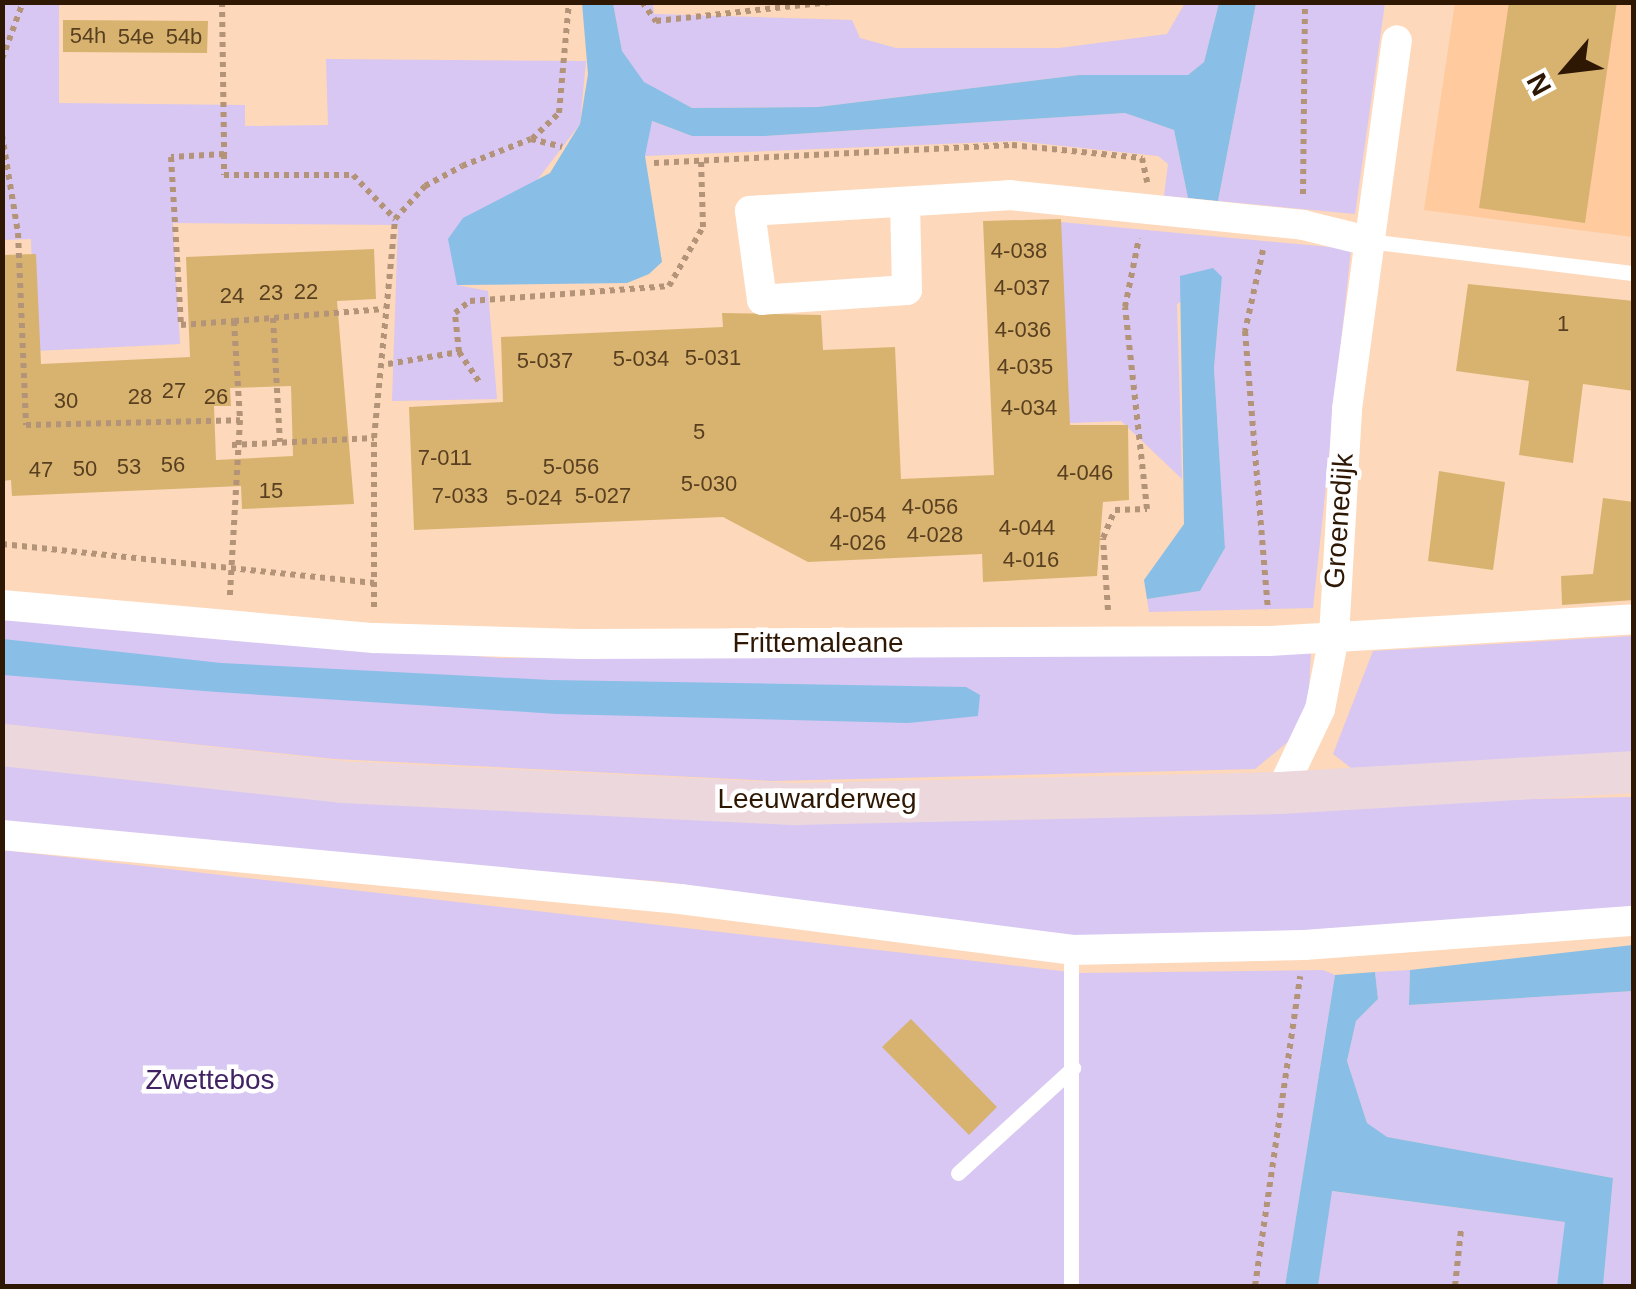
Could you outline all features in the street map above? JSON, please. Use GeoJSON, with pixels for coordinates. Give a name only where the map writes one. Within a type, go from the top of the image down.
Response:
{"type":"FeatureCollection","features":[{"type":"Feature","properties":{"kind":"main road","name":"Leeuwarderweg"},"geometry":{"type":"LineString","coordinates":[[2,745],[342,782],[796,804],[1280,793],[1634,772]]}},
{"type":"Feature","properties":{"kind":"street","name":"Groenedijk"},"geometry":{"type":"LineString","coordinates":[[1280,793],[1320,709],[1334,636],[1346,409],[1397,40]]}},
{"type":"Feature","properties":{"kind":"street"},"geometry":{"type":"LineString","coordinates":[[905,202],[907,290],[762,300],[750,212],[905,202],[1008,196],[1303,226],[1368,241]]}},
{"type":"Feature","properties":{"kind":"street","name":"Frittemaleane"},"geometry":{"type":"LineString","coordinates":[[2,605],[374,638],[1270,641],[1634,618]]}},
{"type":"Feature","properties":{"kind":"street"},"geometry":{"type":"LineString","coordinates":[[2,835],[680,899],[1071,950],[1304,945],[1634,921]]}},
{"type":"Feature","properties":{"kind":"lane"},"geometry":{"type":"LineString","coordinates":[[1368,241],[1634,272]]}},
{"type":"Feature","properties":{"kind":"lane"},"geometry":{"type":"LineString","coordinates":[[1071,950],[1071,1286]]}},
{"type":"Feature","properties":{"kind":"lane"},"geometry":{"type":"LineString","coordinates":[[958,1173],[1074,1068]]}},
{"type":"Feature","properties":{"kind":"path"},"geometry":{"type":"LineString","coordinates":[[2,58],[23,2]]}},
{"type":"Feature","properties":{"kind":"path"},"geometry":{"type":"LineString","coordinates":[[222,2],[224,175],[353,175],[396,219]]}},
{"type":"Feature","properties":{"kind":"path"},"geometry":{"type":"LineString","coordinates":[[374,638],[374,438],[388,364],[384,309],[396,219],[426,186],[531,140],[559,113],[569,2]]}},
{"type":"Feature","properties":{"kind":"path"},"geometry":{"type":"LineString","coordinates":[[642,2],[656,20],[831,2]]}},
{"type":"Feature","properties":{"kind":"path"},"geometry":{"type":"LineString","coordinates":[[1303,226],[1306,2]]}},
{"type":"Feature","properties":{"kind":"path"},"geometry":{"type":"LineString","coordinates":[[2,135],[18,233],[26,425],[240,420]]}},
{"type":"Feature","properties":{"kind":"path"},"geometry":{"type":"LineString","coordinates":[[531,140],[562,147]]}},
{"type":"Feature","properties":{"kind":"path"},"geometry":{"type":"LineString","coordinates":[[654,163],[1012,146],[1142,158],[1145,210],[1124,307],[1146,508],[1115,510],[1103,538],[1110,641]]}},
{"type":"Feature","properties":{"kind":"path"},"geometry":{"type":"LineString","coordinates":[[224,154],[171,157],[181,325],[384,309]]}},
{"type":"Feature","properties":{"kind":"path"},"geometry":{"type":"LineString","coordinates":[[479,382],[458,352],[455,313],[470,300],[669,286],[704,227],[701,160]]}},
{"type":"Feature","properties":{"kind":"path"},"geometry":{"type":"LineString","coordinates":[[1270,641],[1245,331],[1271,223]]}},
{"type":"Feature","properties":{"kind":"path"},"geometry":{"type":"LineString","coordinates":[[273,318],[280,442]]}},
{"type":"Feature","properties":{"kind":"path"},"geometry":{"type":"LineString","coordinates":[[228,627],[232,445],[240,420],[234,321]]}},
{"type":"Feature","properties":{"kind":"path"},"geometry":{"type":"LineString","coordinates":[[388,364],[458,352]]}},
{"type":"Feature","properties":{"kind":"path"},"geometry":{"type":"LineString","coordinates":[[232,445],[374,438]]}},
{"type":"Feature","properties":{"kind":"path"},"geometry":{"type":"LineString","coordinates":[[2,544],[374,583]]}},
{"type":"Feature","properties":{"kind":"path"},"geometry":{"type":"LineString","coordinates":[[1255,1286],[1304,945]]}},
{"type":"Feature","properties":{"kind":"path"},"geometry":{"type":"LineString","coordinates":[[1455,1286],[1461,1230]]}},
{"type":"Feature","properties":{"kind":"shaded area"},"geometry":{"type":"Polygon","coordinates":[[[1455,3],[1633,3],[1633,237],[1424,210],[1455,3]]]}},
{"type":"Feature","properties":{"kind":"green space"},"geometry":{"type":"Polygon","coordinates":[[[2,3],[59,3],[59,103],[245,105],[245,126],[328,125],[326,59],[586,61],[580,124],[457,285],[488,291],[497,399],[392,401],[398,225],[173,223],[180,344],[35,351],[31,239],[3,240],[2,3]]]}},
{"type":"Feature","properties":{"kind":"green space"},"geometry":{"type":"Polygon","coordinates":[[[613,3],[653,3],[654,14],[852,20],[860,38],[896,48],[1059,48],[1167,34],[1185,3],[1219,3],[1204,62],[1188,75],[1079,75],[818,107],[692,108],[644,83],[622,51],[613,3]]]}},
{"type":"Feature","properties":{"kind":"green space"},"geometry":{"type":"Polygon","coordinates":[[[1256,3],[1385,3],[1355,214],[1218,201],[1256,3]]]}},
{"type":"Feature","properties":{"kind":"green space"},"geometry":{"type":"Polygon","coordinates":[[[1125,113],[1174,130],[1188,198],[1164,196],[1168,164],[1158,156],[1016,141],[645,156],[651,121],[692,136],[765,136],[1125,113]]]}},
{"type":"Feature","properties":{"kind":"green space"},"geometry":{"type":"Polygon","coordinates":[[[1039,220],[1351,249],[1313,608],[1149,612],[1147,599],[1200,591],[1225,548],[1214,368],[1222,277],[1177,304],[1182,479],[1121,421],[1047,424],[1039,220]]]}},
{"type":"Feature","properties":{"kind":"green space"},"geometry":{"type":"Polygon","coordinates":[[[3,619],[500,658],[1311,652],[1308,706],[1289,741],[1255,769],[773,781],[335,759],[3,724],[3,619]]]}},
{"type":"Feature","properties":{"kind":"green space"},"geometry":{"type":"Polygon","coordinates":[[[1633,636],[1633,753],[1351,768],[1333,754],[1373,651],[1633,636]]]}},
{"type":"Feature","properties":{"kind":"green space"},"geometry":{"type":"Polygon","coordinates":[[[3,766],[1443,801],[1633,797],[1634,906],[1489,924],[1080,938],[657,881],[327,861],[3,827],[3,766]]]}},
{"type":"Feature","properties":{"kind":"green space","name":"Zwettebos"},"geometry":{"type":"Polygon","coordinates":[[[3,850],[1079,973],[1323,970],[1335,975],[1285,1286],[3,1286],[3,850]]]}},
{"type":"Feature","properties":{"kind":"green space"},"geometry":{"type":"Polygon","coordinates":[[[1410,970],[1409,1005],[1633,991],[1633,1286],[1603,1286],[1613,1178],[1386,1137],[1367,1123],[1347,1061],[1356,1021],[1378,999],[1375,972],[1410,970]]]}},
{"type":"Feature","properties":{"kind":"green space"},"geometry":{"type":"Polygon","coordinates":[[[1331,1191],[1566,1222],[1557,1286],[1318,1286],[1331,1191]]]}},
{"type":"Feature","properties":{"kind":"water"},"geometry":{"type":"Polygon","coordinates":[[[582,3],[613,3],[622,51],[644,82],[692,108],[818,107],[1079,75],[1188,75],[1204,62],[1219,3],[1256,3],[1218,201],[1188,198],[1174,130],[1125,113],[765,136],[692,136],[652,121],[645,156],[662,262],[649,274],[627,283],[457,285],[448,239],[463,218],[550,173],[580,124],[588,74],[582,3]]]}},
{"type":"Feature","properties":{"kind":"water"},"geometry":{"type":"Polygon","coordinates":[[[1213,268],[1222,277],[1214,368],[1225,548],[1200,591],[1147,599],[1144,580],[1184,524],[1180,276],[1213,268]]]}},
{"type":"Feature","properties":{"kind":"water"},"geometry":{"type":"Polygon","coordinates":[[[3,639],[221,663],[550,680],[966,687],[980,695],[978,716],[908,723],[557,714],[3,675],[3,639]]]}},
{"type":"Feature","properties":{"kind":"water"},"geometry":{"type":"Polygon","coordinates":[[[1633,945],[1633,991],[1409,1005],[1410,970],[1633,945]]]}},
{"type":"Feature","properties":{"kind":"water"},"geometry":{"type":"Polygon","coordinates":[[[1375,972],[1378,999],[1356,1021],[1347,1061],[1367,1123],[1387,1137],[1613,1178],[1603,1286],[1557,1286],[1565,1222],[1332,1191],[1318,1286],[1285,1286],[1335,975],[1375,972]]]}},
{"type":"Feature","properties":{"kind":"building"},"geometry":{"type":"Polygon","coordinates":[[[1509,2],[1617,2],[1585,223],[1479,208],[1509,2]]]}},
{"type":"Feature","properties":{"kind":"building"},"geometry":{"type":"Polygon","coordinates":[[[63,20],[208,21],[207,53],[63,52],[63,20]]]}},
{"type":"Feature","properties":{"kind":"building"},"geometry":{"type":"Polygon","coordinates":[[[1061,219],[1070,425],[1128,425],[1129,500],[1103,502],[1097,576],[983,582],[982,554],[808,562],[723,517],[414,530],[409,407],[503,402],[501,337],[723,327],[722,313],[821,315],[823,350],[895,347],[901,479],[994,475],[983,221],[1061,219]]]}},
{"type":"Feature","properties":{"kind":"building"},"geometry":{"type":"Polygon","coordinates":[[[374,249],[376,299],[337,301],[354,504],[242,509],[241,486],[12,496],[11,480],[2,481],[2,255],[36,254],[41,364],[190,357],[186,257],[374,249]],[[291,386],[230,388],[231,406],[214,406],[216,460],[293,456],[291,386]]]}},
{"type":"Feature","properties":{"kind":"building"},"geometry":{"type":"Polygon","coordinates":[[[1468,284],[1634,301],[1634,391],[1583,384],[1573,463],[1519,455],[1529,381],[1456,371],[1468,284]]]}},
{"type":"Feature","properties":{"kind":"building"},"geometry":{"type":"Polygon","coordinates":[[[1439,471],[1505,482],[1493,570],[1428,561],[1439,471]]]}},
{"type":"Feature","properties":{"kind":"building"},"geometry":{"type":"Polygon","coordinates":[[[1603,498],[1634,502],[1634,600],[1562,605],[1561,576],[1593,574],[1603,498]]]}},
{"type":"Feature","properties":{"kind":"building"},"geometry":{"type":"Polygon","coordinates":[[[911,1019],[997,1107],[969,1135],[882,1047],[911,1019]]]}}]}
